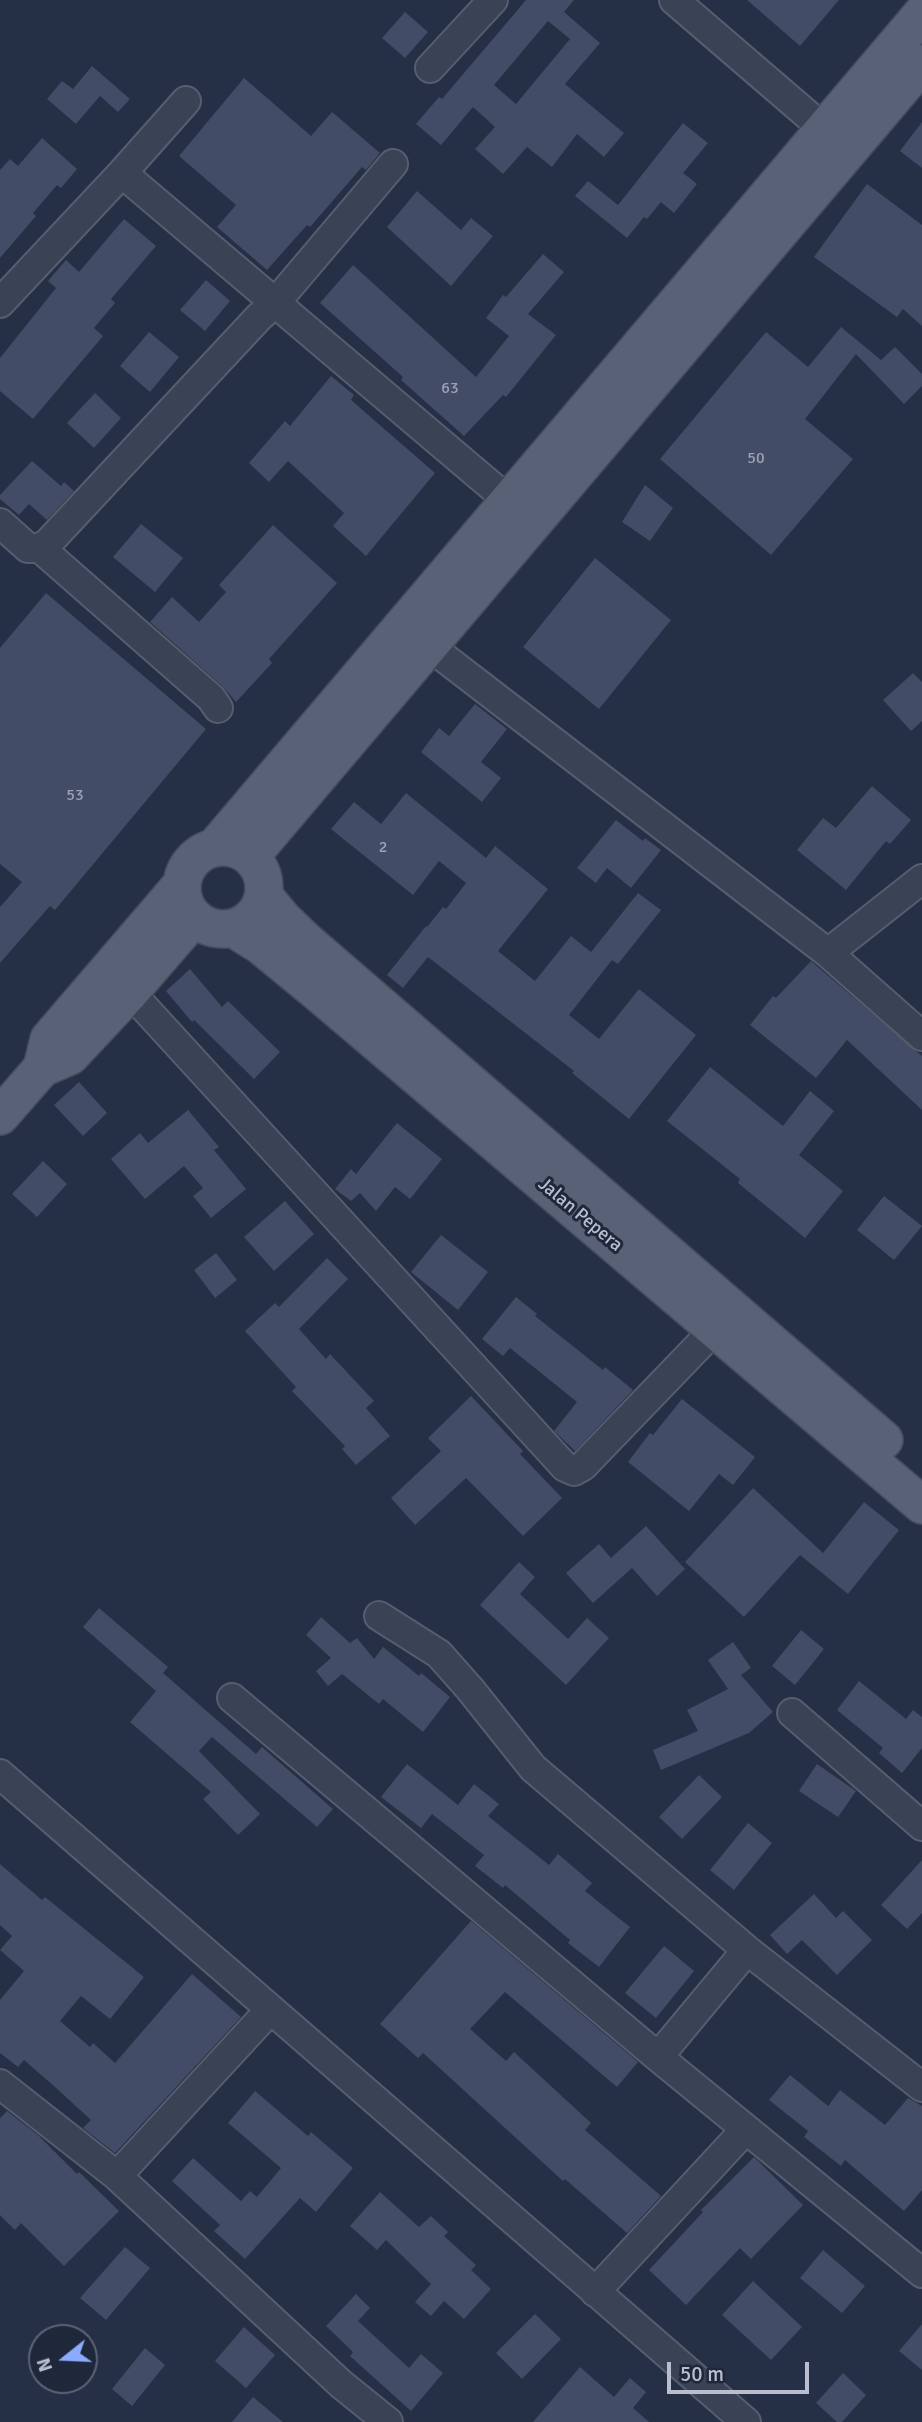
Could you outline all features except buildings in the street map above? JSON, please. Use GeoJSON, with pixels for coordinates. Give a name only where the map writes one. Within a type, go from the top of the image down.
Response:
{"type":"FeatureCollection","features":[{"type":"Feature","properties":{"kind":"main road"},"geometry":{"type":"LineString","coordinates":[[250,857],[429,646],[824,129],[922,14]]}},
{"type":"Feature","properties":{"kind":"main road"},"geometry":{"type":"LineString","coordinates":[[215,847],[508,500],[631,381],[921,67]]}},
{"type":"Feature","properties":{"kind":"main road"},"geometry":{"type":"LineString","coordinates":[[215,847],[243,851],[260,868],[264,882],[264,896],[258,910],[249,921],[234,929],[219,930],[205,926],[188,901],[185,870],[201,852],[215,847]]}},
{"type":"Feature","properties":{"kind":"main road","name":"Jalan Pepera"},"geometry":{"type":"LineString","coordinates":[[264,896],[306,941],[586,1201],[921,1494]]}},
{"type":"Feature","properties":{"kind":"main road"},"geometry":{"type":"LineString","coordinates":[[0,1116],[43,1068],[70,1056],[130,992],[188,901]]}},
{"type":"Feature","properties":{"kind":"main road"},"geometry":{"type":"LineString","coordinates":[[43,1068],[49,1039],[188,901]]}},
{"type":"Feature","properties":{"kind":"main road","name":"Jalan Pepera"},"geometry":{"type":"LineString","coordinates":[[234,929],[260,945],[586,1201],[714,1330],[921,1494]]}},
{"type":"Feature","properties":{"kind":"street"},"geometry":{"type":"LineString","coordinates":[[430,68],[493,0]]}},
{"type":"Feature","properties":{"kind":"street"},"geometry":{"type":"LineString","coordinates":[[674,0],[824,129]]}},
{"type":"Feature","properties":{"kind":"street"},"geometry":{"type":"LineString","coordinates":[[0,303],[186,101]]}},
{"type":"Feature","properties":{"kind":"street"},"geometry":{"type":"LineString","coordinates":[[40,548],[276,302],[393,164]]}},
{"type":"Feature","properties":{"kind":"street"},"geometry":{"type":"LineString","coordinates":[[122,173],[508,500]]}},
{"type":"Feature","properties":{"kind":"street"},"geometry":{"type":"LineString","coordinates":[[0,523],[29,548],[40,548],[211,698],[218,708]]}},
{"type":"Feature","properties":{"kind":"street"},"geometry":{"type":"LineString","coordinates":[[429,646],[828,953],[922,1036]]}},
{"type":"Feature","properties":{"kind":"street"},"geometry":{"type":"LineString","coordinates":[[828,953],[922,879]]}},
{"type":"Feature","properties":{"kind":"street"},"geometry":{"type":"LineString","coordinates":[[130,992],[565,1467],[574,1471],[583,1466],[714,1330]]}},
{"type":"Feature","properties":{"kind":"street"},"geometry":{"type":"LineString","coordinates":[[379,1616],[439,1654],[533,1768],[747,1950],[922,2087]]}},
{"type":"Feature","properties":{"kind":"street"},"geometry":{"type":"LineString","coordinates":[[232,1698],[658,2057],[922,2273]]}},
{"type":"Feature","properties":{"kind":"street"},"geometry":{"type":"LineString","coordinates":[[792,1713],[922,1826]]}},
{"type":"Feature","properties":{"kind":"street"},"geometry":{"type":"LineString","coordinates":[[0,1774],[746,2422]]}},
{"type":"Feature","properties":{"kind":"street"},"geometry":{"type":"LineString","coordinates":[[658,2057],[747,1950]]}},
{"type":"Feature","properties":{"kind":"street"},"geometry":{"type":"LineString","coordinates":[[117,2176],[270,2010]]}},
{"type":"Feature","properties":{"kind":"street"},"geometry":{"type":"LineString","coordinates":[[0,2084],[117,2176],[341,2384],[388,2422]]}},
{"type":"Feature","properties":{"kind":"street"},"geometry":{"type":"LineString","coordinates":[[594,2292],[746,2129]]}}]}
